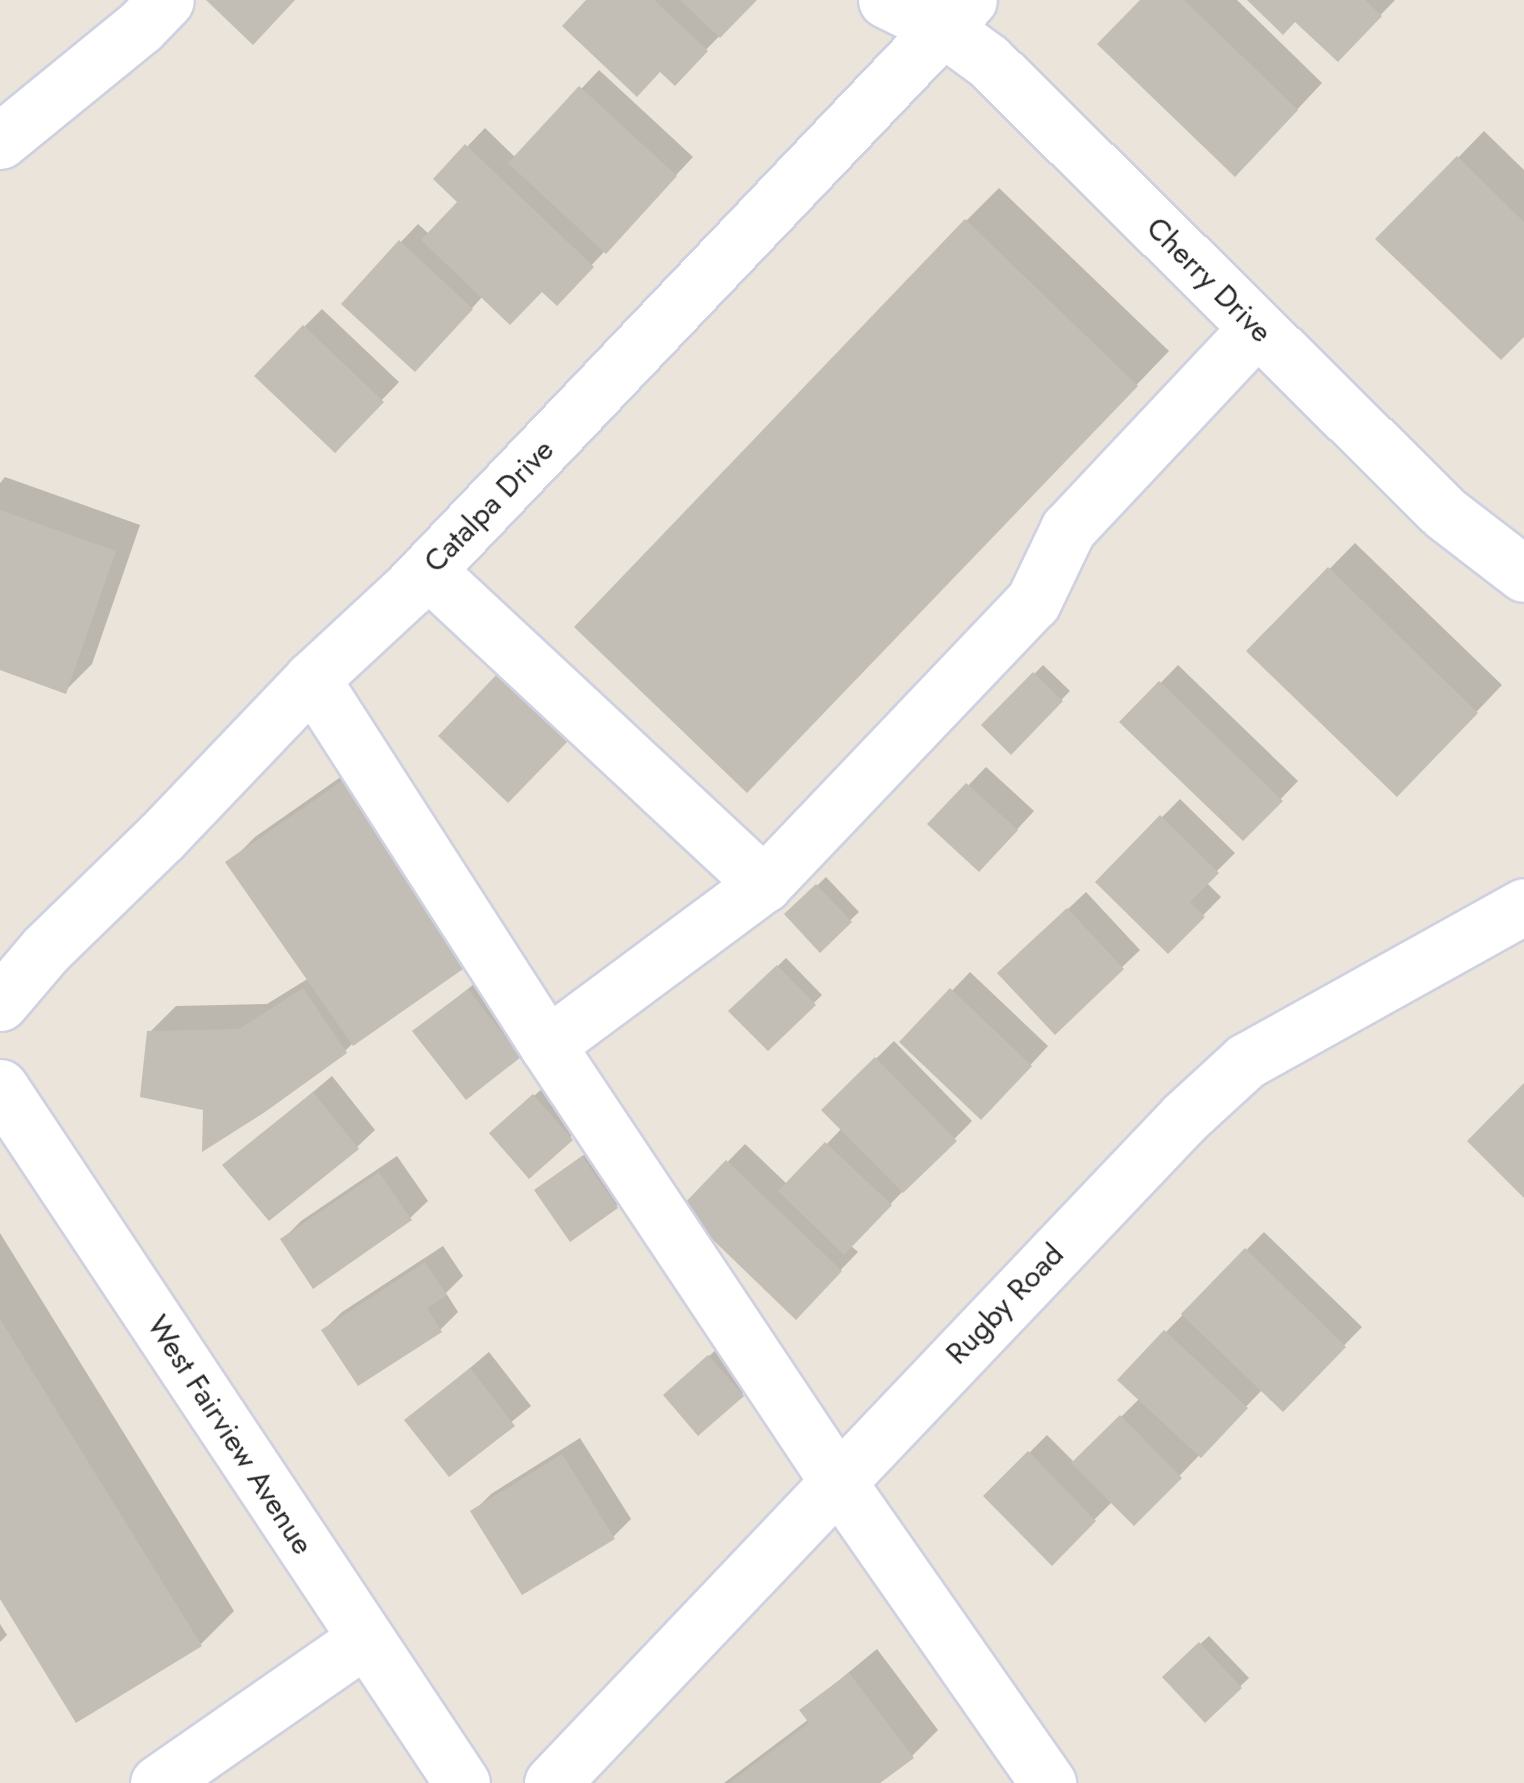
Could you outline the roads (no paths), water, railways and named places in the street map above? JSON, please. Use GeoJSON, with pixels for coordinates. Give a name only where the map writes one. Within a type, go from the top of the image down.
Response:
{"type":"FeatureCollection","features":[{"type":"Feature","properties":{"kind":"street","name":"Cherry Drive"},"geometry":{"type":"LineString","coordinates":[[886,0],[956,14],[988,61],[1257,328],[1446,514],[1524,574]]}},
{"type":"Feature","properties":{"kind":"street"},"geometry":{"type":"LineString","coordinates":[[0,141],[145,7]]}},
{"type":"Feature","properties":{"kind":"street","name":"Catalpa Drive"},"geometry":{"type":"LineString","coordinates":[[0,1004],[46,949],[162,836],[312,678],[428,570],[956,14]]}},
{"type":"Feature","properties":{"kind":"street"},"geometry":{"type":"LineString","coordinates":[[547,1045],[764,884],[1033,602],[1068,530],[1257,328]]}},
{"type":"Feature","properties":{"kind":"street"},"geometry":{"type":"LineString","coordinates":[[428,570],[764,884]]}},
{"type":"Feature","properties":{"kind":"street"},"geometry":{"type":"LineString","coordinates":[[312,678],[547,1045],[836,1479],[1048,1783]]}},
{"type":"Feature","properties":{"kind":"street","name":"Rugby Road"},"geometry":{"type":"LineString","coordinates":[[552,1783],[836,1479],[1184,1117],[1246,1061],[1524,906]]}},
{"type":"Feature","properties":{"kind":"street","name":"West Fairview Avenue"},"geometry":{"type":"LineString","coordinates":[[0,1087],[462,1783]]}},
{"type":"Feature","properties":{"kind":"street"},"geometry":{"type":"LineString","coordinates":[[158,1783],[365,1639]]}}]}
